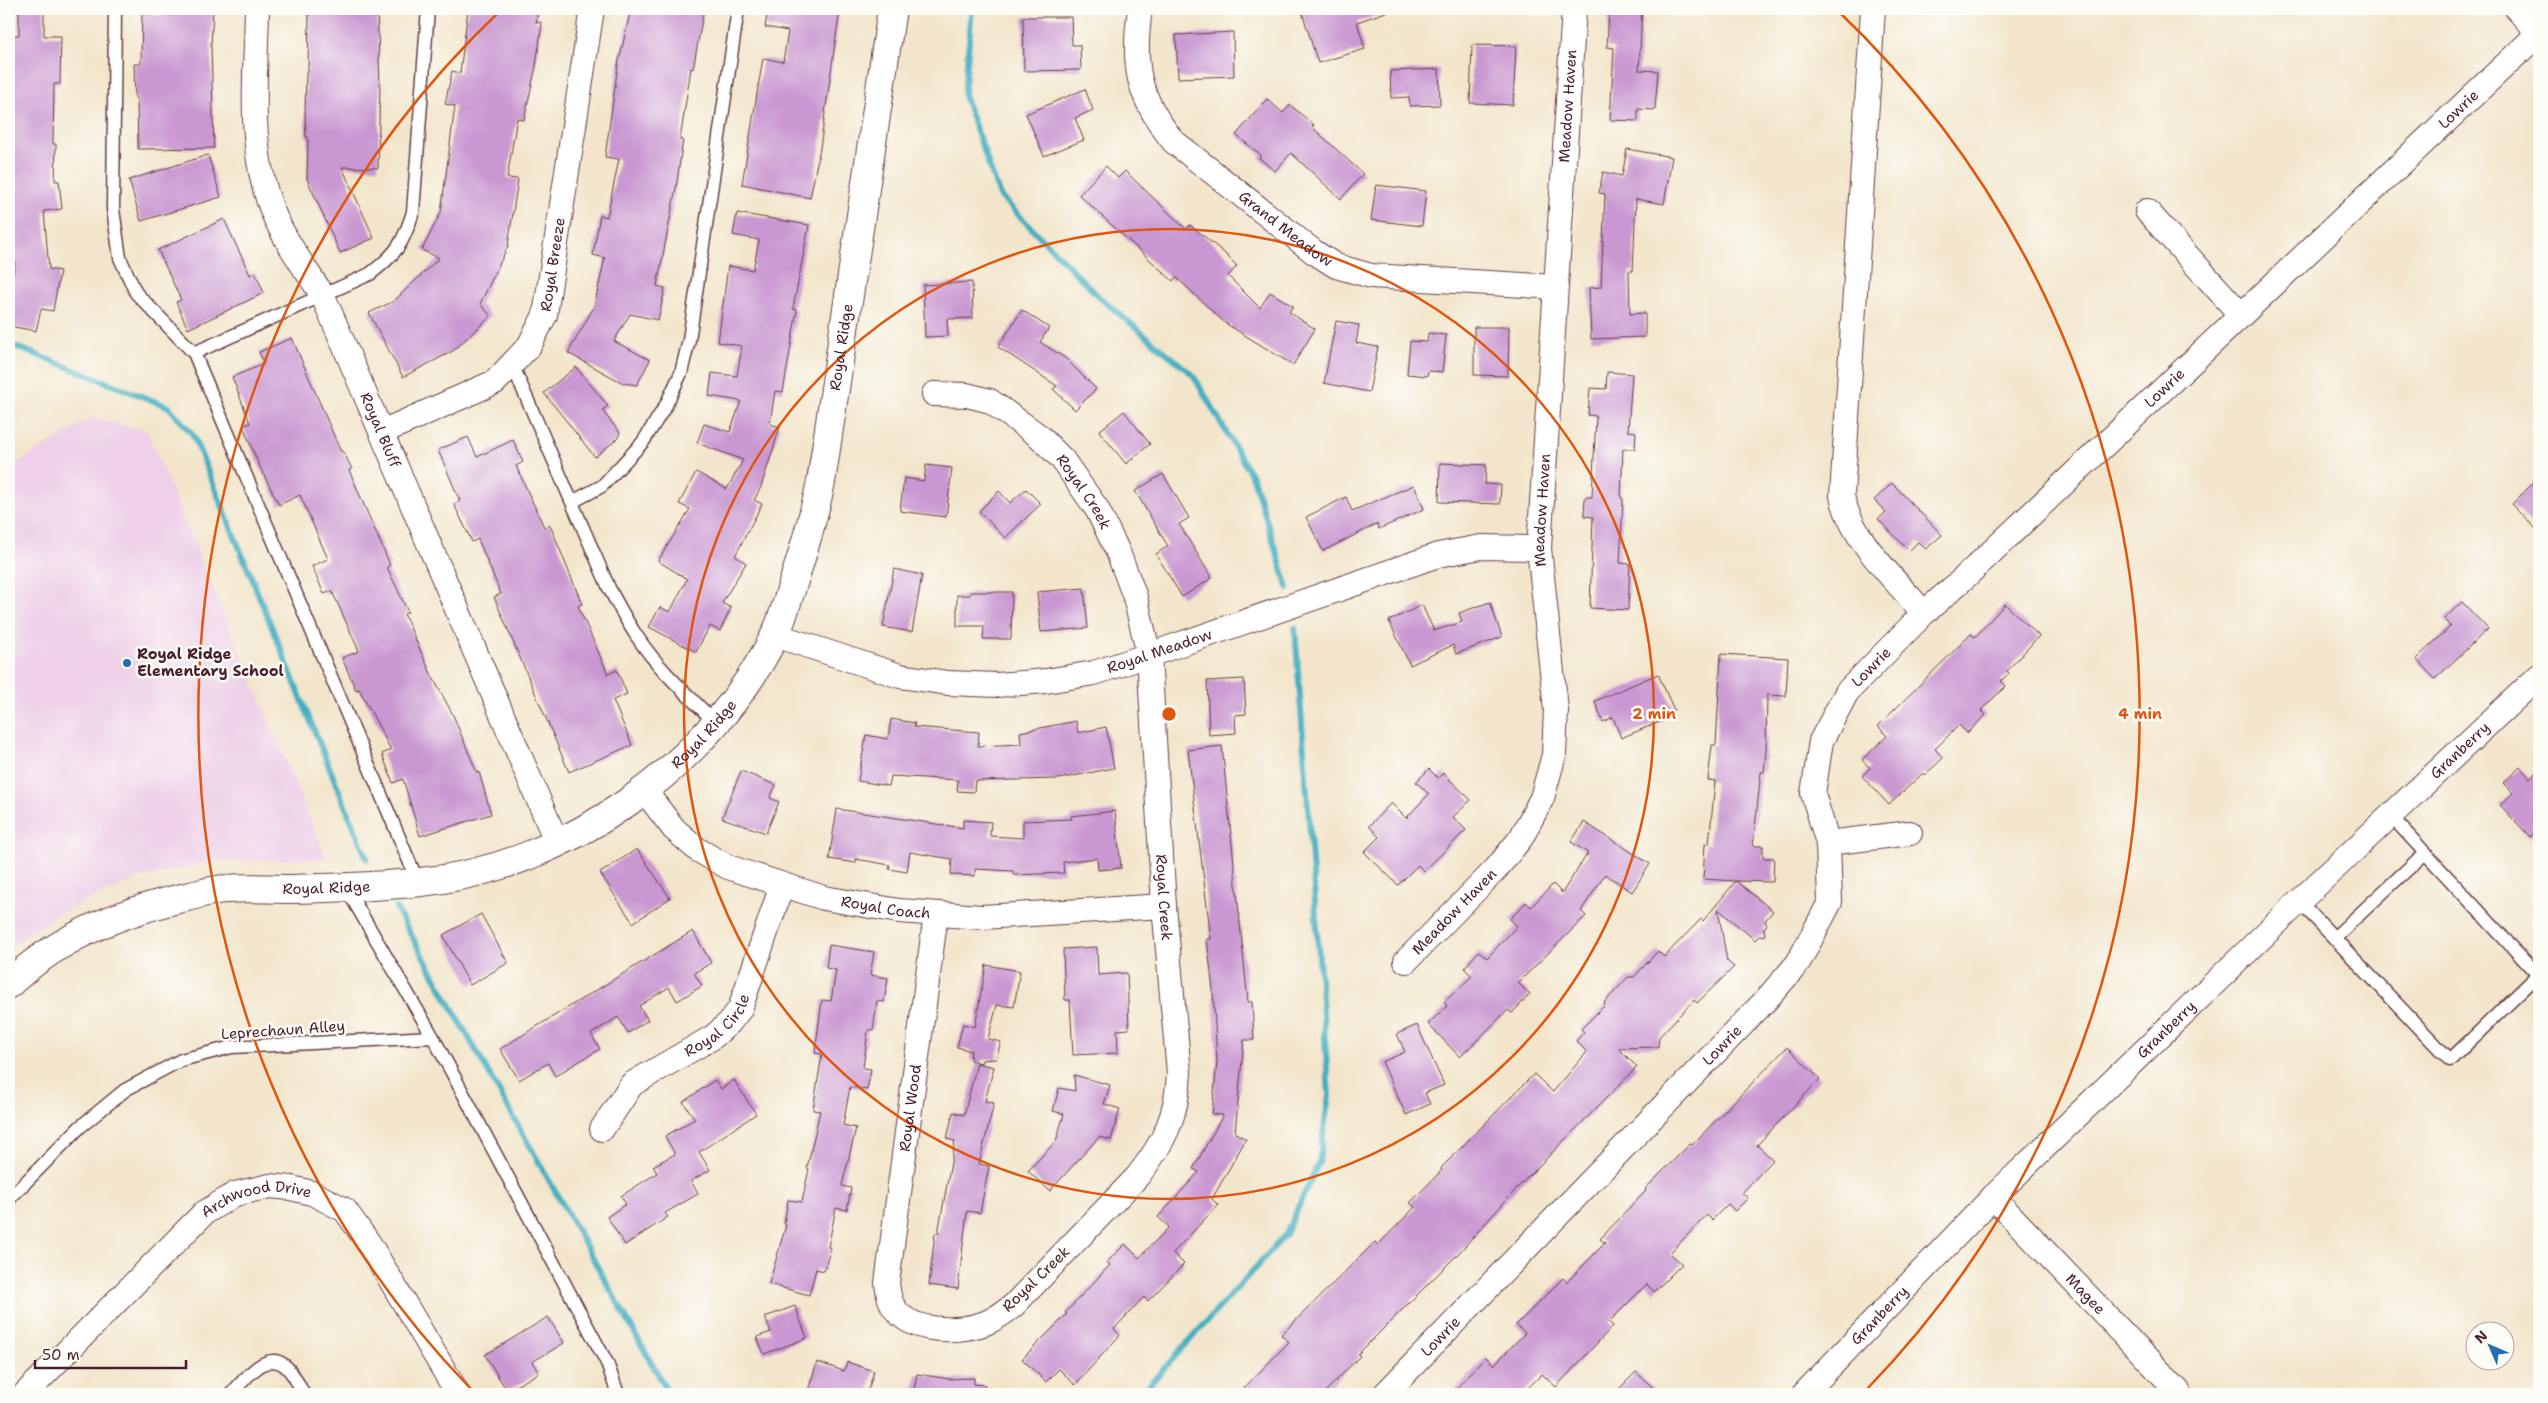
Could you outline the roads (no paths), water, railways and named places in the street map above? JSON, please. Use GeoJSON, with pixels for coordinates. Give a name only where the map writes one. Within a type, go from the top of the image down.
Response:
{"type":"FeatureCollection","features":[{"type":"Feature","properties":{"kind":"street","name":"Royal Bluff"},"geometry":{"type":"LineString","coordinates":[[257,9],[255,133],[259,166],[270,204],[283,232],[323,296],[557,843]]}},
{"type":"Feature","properties":{"kind":"street","name":"Royal Breeze"},"geometry":{"type":"LineString","coordinates":[[382,432],[496,382],[529,346],[545,315],[592,9]]}},
{"type":"Feature","properties":{"kind":"street","name":"Royal Ridge"},"geometry":{"type":"LineString","coordinates":[[9,984],[58,948],[107,921],[169,901],[225,889],[345,886],[439,880],[497,865],[557,843],[606,816],[644,790],[717,724],[746,687],[775,635],[811,530],[821,482],[892,9]]}},
{"type":"Feature","properties":{"kind":"street","name":"Grand Meadow"},"geometry":{"type":"LineString","coordinates":[[1140,9],[1135,56],[1144,95],[1156,120],[1173,141],[1314,252],[1336,266],[1372,276],[1556,287]]}},
{"type":"Feature","properties":{"kind":"street","name":"Meadow Haven"},"geometry":{"type":"LineString","coordinates":[[1406,961],[1508,856],[1533,818],[1547,784],[1554,755],[1556,710],[1539,548],[1574,9]]}},
{"type":"Feature","properties":{"kind":"street"},"geometry":{"type":"LineString","coordinates":[[1873,9],[1842,496],[1845,510],[1854,527],[1894,579],[1924,613]]}},
{"type":"Feature","properties":{"kind":"street"},"geometry":{"type":"LineString","coordinates":[[2516,9],[2539,33]]}},
{"type":"Feature","properties":{"kind":"street","name":"Lowrie"},"geometry":{"type":"LineString","coordinates":[[1385,1394],[1765,1001],[1798,964],[1830,902],[1828,844],[1812,794],[1821,741],[1847,692],[1924,613],[1963,579],[2539,33]]}},
{"type":"Feature","properties":{"kind":"street"},"geometry":{"type":"LineString","coordinates":[[2147,211],[2241,316]]}},
{"type":"Feature","properties":{"kind":"street","name":"Royal Creek"},"geometry":{"type":"LineString","coordinates":[[890,1300],[903,1317],[919,1326],[949,1330],[972,1328],[990,1321],[1013,1306],[1152,1158],[1173,1119],[1179,1088],[1164,906],[1150,655],[1135,597],[1118,552],[1097,509],[1062,459],[1040,436],[990,401],[967,395],[934,394]]}},
{"type":"Feature","properties":{"kind":"street","name":"Royal Meadow"},"geometry":{"type":"LineString","coordinates":[[775,635],[900,676],[948,683],[997,685],[1046,681],[1094,673],[1150,655],[1438,554],[1481,547],[1539,548]]}},
{"type":"Feature","properties":{"kind":"street","name":"Granberry"},"geometry":{"type":"LineString","coordinates":[[1804,1394],[1993,1197],[2299,901],[2539,676]]}},
{"type":"Feature","properties":{"kind":"street","name":"Royal Coach"},"geometry":{"type":"LineString","coordinates":[[644,790],[674,830],[698,850],[728,867],[824,898],[899,911],[981,917],[1164,906]]}},
{"type":"Feature","properties":{"kind":"street"},"geometry":{"type":"LineString","coordinates":[[1828,844],[1910,833]]}},
{"type":"Feature","properties":{"kind":"street","name":"Royal Circle"},"geometry":{"type":"LineString","coordinates":[[602,1128],[632,1084],[712,1036],[729,1023],[740,1009],[782,885]]}},
{"type":"Feature","properties":{"kind":"street","name":"Royal Wood"},"geometry":{"type":"LineString","coordinates":[[890,1300],[887,1283],[936,914]]}},
{"type":"Feature","properties":{"kind":"street","name":"Archwood Drive"},"geometry":{"type":"LineString","coordinates":[[25,1394],[204,1213],[235,1194],[270,1186],[312,1193],[345,1210],[370,1245],[458,1394]]}},
{"type":"Feature","properties":{"kind":"street","name":"Magee"},"geometry":{"type":"LineString","coordinates":[[1993,1197],[2178,1392]]}},
{"type":"Feature","properties":{"kind":"lane"},"geometry":{"type":"LineString","coordinates":[[115,9],[114,209],[120,258],[136,293],[194,353],[418,882]]}},
{"type":"Feature","properties":{"kind":"lane"},"geometry":{"type":"LineString","coordinates":[[194,353],[370,274],[390,258],[404,239],[413,212],[428,9]]}},
{"type":"Feature","properties":{"kind":"lane"},"geometry":{"type":"LineString","coordinates":[[574,501],[602,486],[643,442],[666,405],[680,373],[689,340],[738,9]]}},
{"type":"Feature","properties":{"kind":"lane"},"geometry":{"type":"LineString","coordinates":[[512,364],[574,501],[609,588],[638,639],[660,666],[717,724]]}},
{"type":"Feature","properties":{"kind":"lane"},"geometry":{"type":"LineString","coordinates":[[2299,901],[2450,1060],[2538,976],[2390,816]]}},
{"type":"Feature","properties":{"kind":"lane"},"geometry":{"type":"LineString","coordinates":[[2334,938],[2425,853]]}},
{"type":"Feature","properties":{"kind":"lane"},"geometry":{"type":"LineString","coordinates":[[345,886],[433,1037],[607,1363],[618,1394]]}},
{"type":"Feature","properties":{"kind":"lane","name":"Leprechaun Alley"},"geometry":{"type":"LineString","coordinates":[[9,1200],[80,1127],[125,1090],[181,1060],[232,1047],[433,1037]]}},
{"type":"Feature","properties":{"kind":"lane"},"geometry":{"type":"LineString","coordinates":[[231,1394],[257,1368],[266,1362],[283,1363],[289,1369],[304,1394]]}},
{"type":"Feature","properties":{"kind":"waterway"},"geometry":{"type":"LineString","coordinates":[[972,9],[964,95],[1000,196],[1100,298],[1193,375],[1253,478],[1288,588]]}},
{"type":"Feature","properties":{"kind":"waterway"},"geometry":{"type":"LineString","coordinates":[[9,344],[169,407],[193,435],[367,859]]}},
{"type":"Feature","properties":{"kind":"waterway"},"geometry":{"type":"LineString","coordinates":[[1141,1394],[1286,1234],[1319,1162],[1329,1095],[1295,628]]}},
{"type":"Feature","properties":{"kind":"waterway"},"geometry":{"type":"LineString","coordinates":[[396,908],[669,1394]]}},
{"type":"Feature","properties":{"kind":"place","name":"Royal Ridge Elementary School"},"geometry":{"type":"Point","coordinates":[127,663]}}]}
